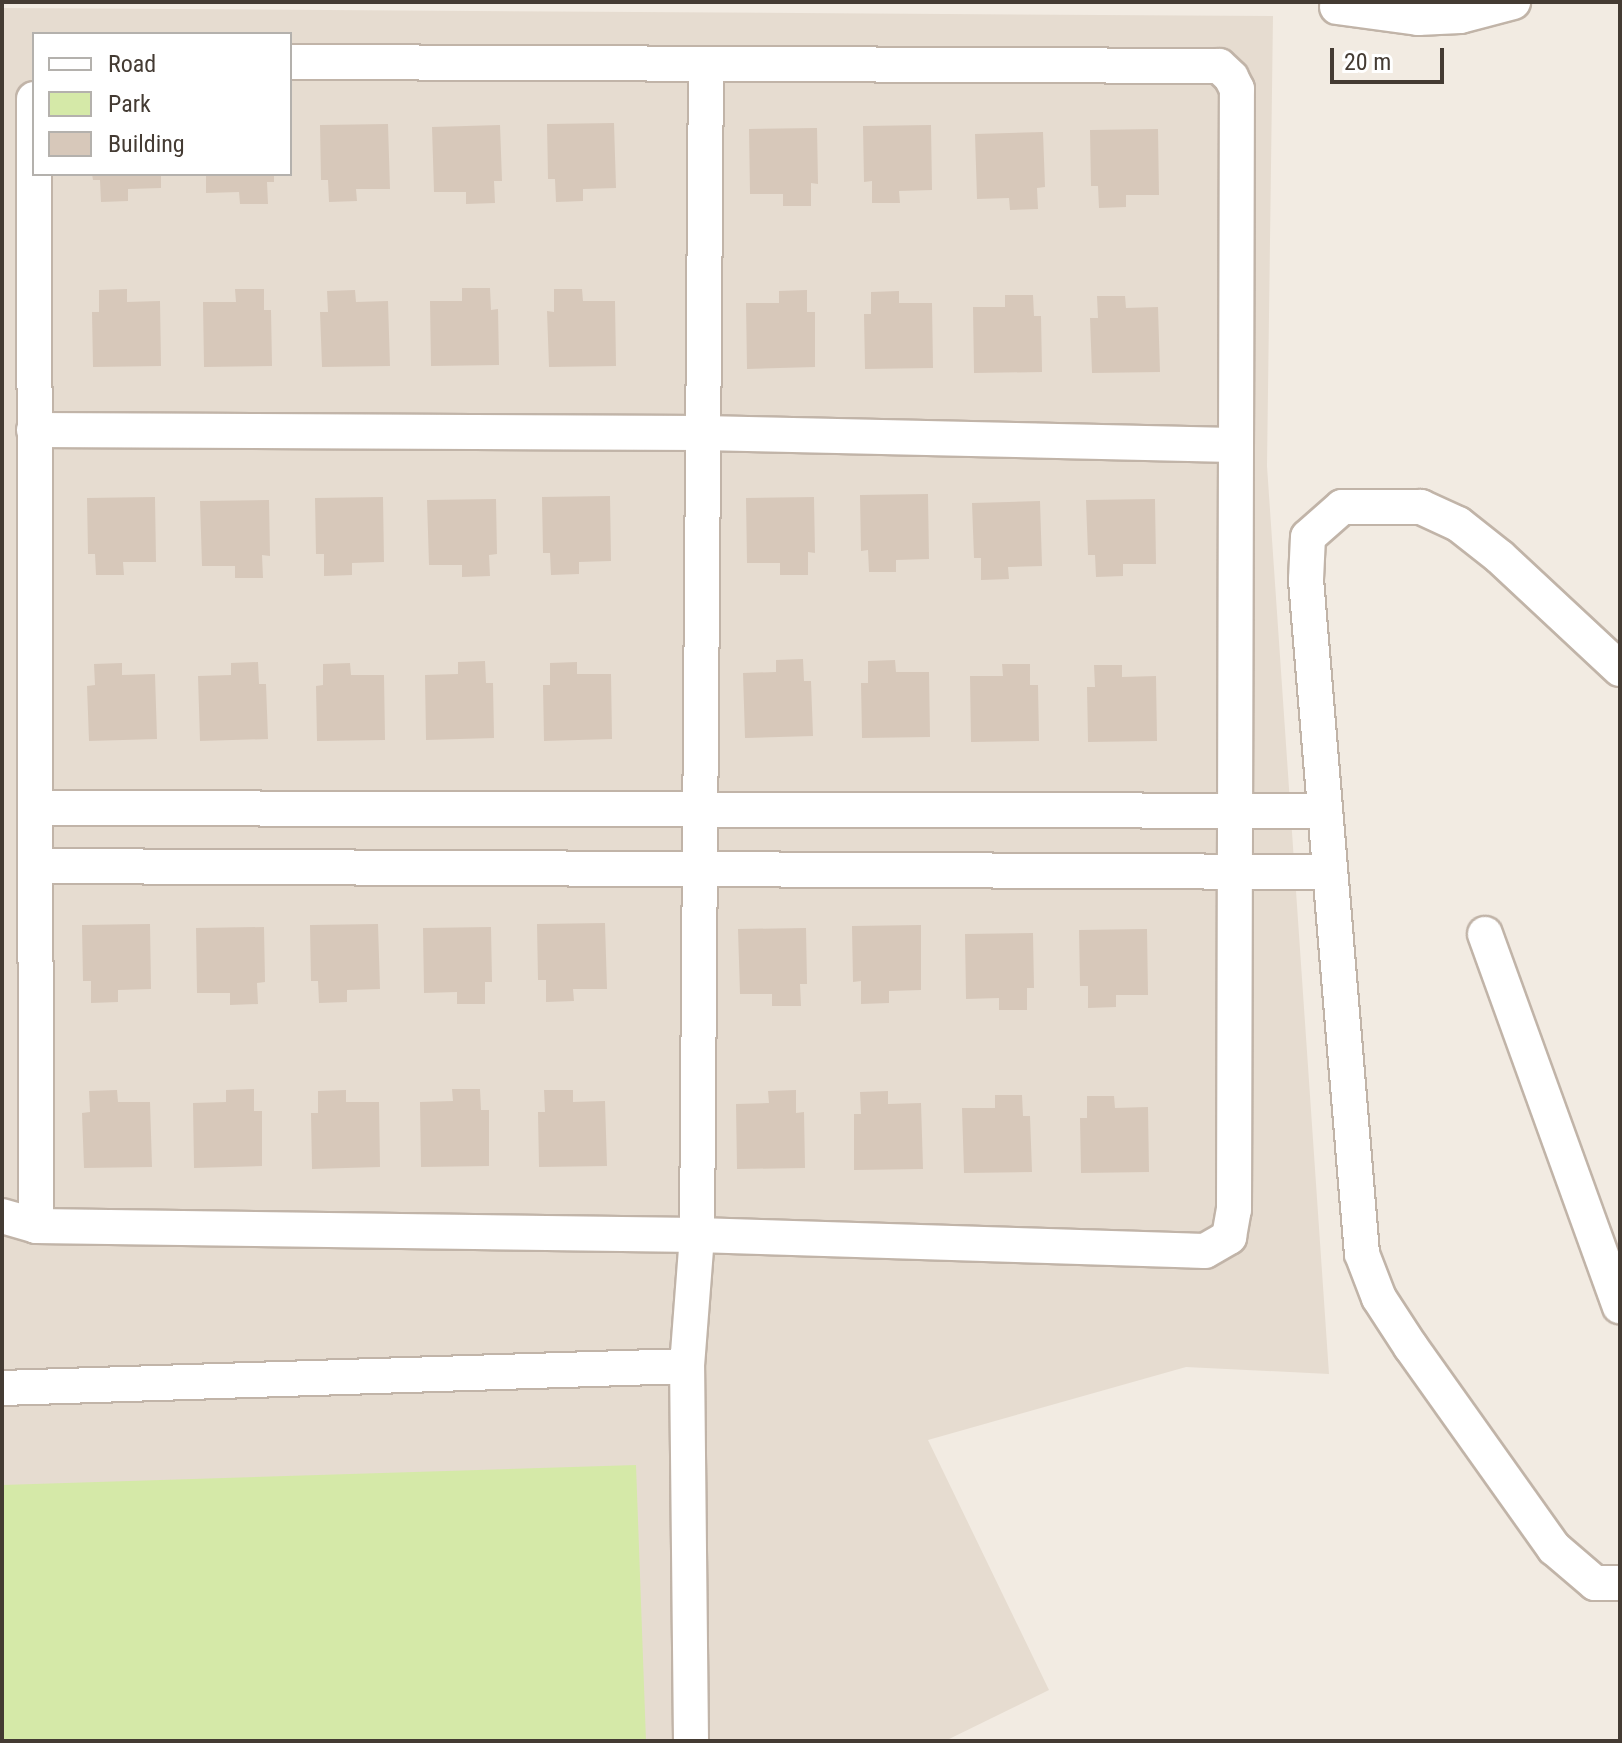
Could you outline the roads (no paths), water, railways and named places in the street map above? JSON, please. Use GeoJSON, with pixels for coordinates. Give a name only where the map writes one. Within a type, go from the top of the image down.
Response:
{"type":"FeatureCollection","features":[{"type":"Feature","properties":{"kind":"street"},"geometry":{"type":"LineString","coordinates":[[1337,7],[1418,18],[1460,16],[1513,2]]}},
{"type":"Feature","properties":{"kind":"street"},"geometry":{"type":"LineString","coordinates":[[2,1216],[36,1226],[697,1235],[1205,1251],[1229,1237],[1234,1210],[1233,445],[1237,89],[1219,66],[292,62]]}},
{"type":"Feature","properties":{"kind":"street"},"geometry":{"type":"LineString","coordinates":[[691,1741],[687,1366],[697,1235],[706,64]]}},
{"type":"Feature","properties":{"kind":"street"},"geometry":{"type":"LineString","coordinates":[[34,176],[36,1226]]}},
{"type":"Feature","properties":{"kind":"street"},"geometry":{"type":"LineString","coordinates":[[34,430],[703,433],[1233,445]]}},
{"type":"Feature","properties":{"kind":"street"},"geometry":{"type":"LineString","coordinates":[[1620,669],[1458,524],[1421,507],[1342,507],[1308,537],[1306,580],[1362,1254],[1379,1298],[1554,1548],[1595,1583],[1620,1583]]}},
{"type":"Feature","properties":{"kind":"street"},"geometry":{"type":"LineString","coordinates":[[35,808],[1325,811]]}},
{"type":"Feature","properties":{"kind":"street"},"geometry":{"type":"LineString","coordinates":[[35,866],[1329,872]]}},
{"type":"Feature","properties":{"kind":"street"},"geometry":{"type":"LineString","coordinates":[[1485,934],[1620,1306]]}},
{"type":"Feature","properties":{"kind":"street"},"geometry":{"type":"LineString","coordinates":[[2,1388],[687,1366]]}}]}
